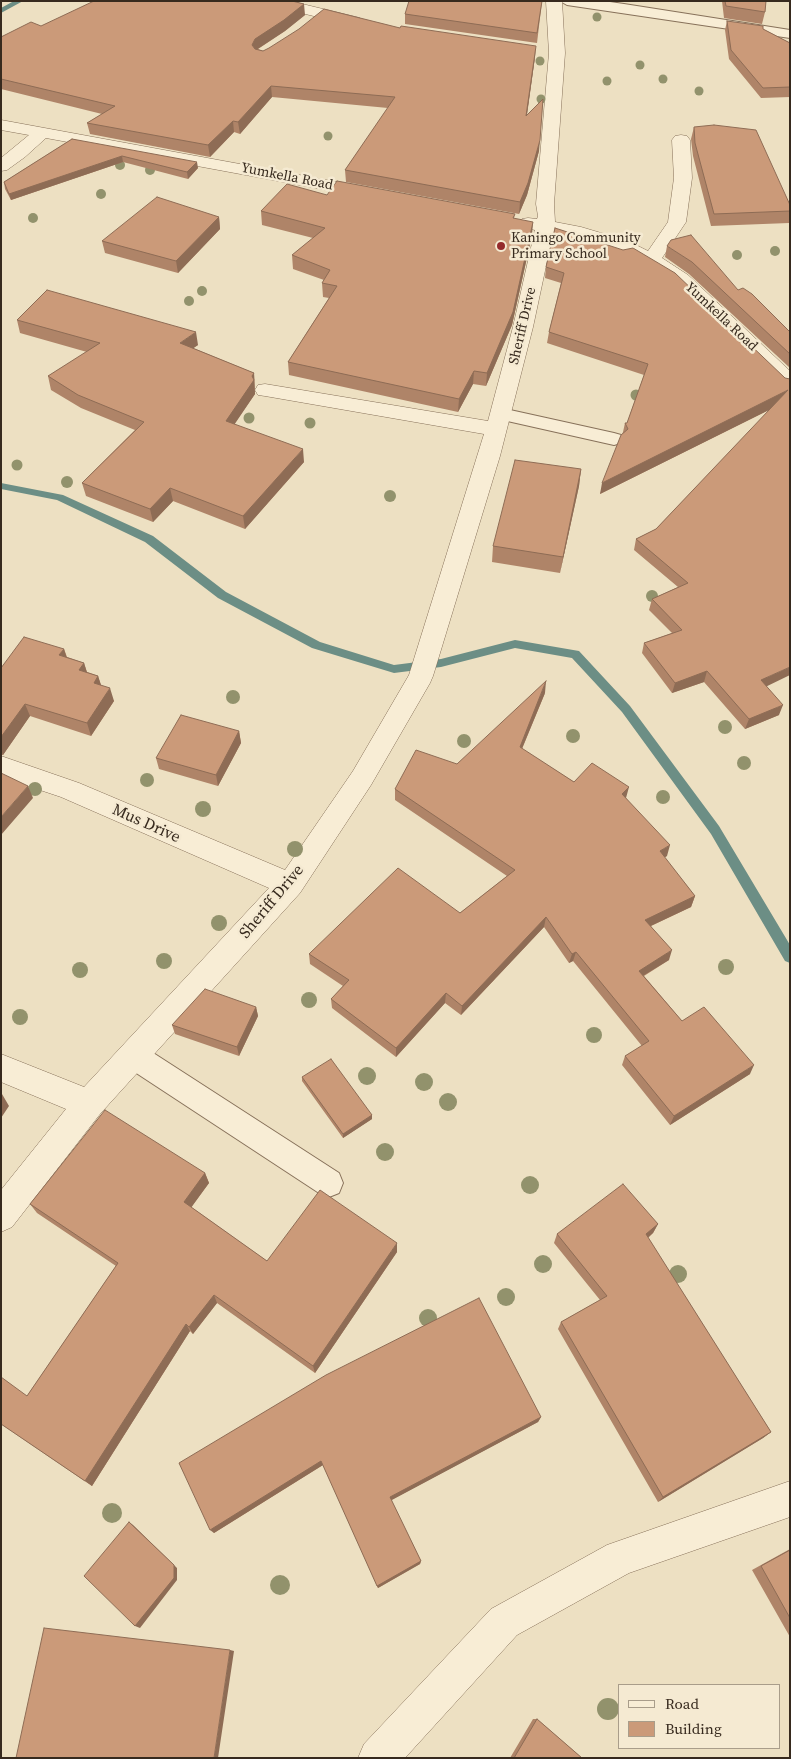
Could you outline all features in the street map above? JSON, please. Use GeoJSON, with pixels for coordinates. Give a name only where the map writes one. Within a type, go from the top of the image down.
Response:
{"type":"FeatureCollection","features":[{"type":"Feature","properties":{"kind":"street"},"geometry":{"type":"LineString","coordinates":[[269,1],[367,23]]}},
{"type":"Feature","properties":{"kind":"street","name":"Sheriff Drive"},"geometry":{"type":"LineString","coordinates":[[1,1216],[89,1104],[290,885],[362,778],[421,676],[498,422],[524,327],[545,227],[547,216],[545,204],[557,52],[554,1]]}},
{"type":"Feature","properties":{"kind":"street"},"geometry":{"type":"LineString","coordinates":[[306,24],[320,13]]}},
{"type":"Feature","properties":{"kind":"street"},"geometry":{"type":"LineString","coordinates":[[538,50],[557,52]]}},
{"type":"Feature","properties":{"kind":"street","name":"Yumkella Road"},"geometry":{"type":"LineString","coordinates":[[1,125],[388,197]]}},
{"type":"Feature","properties":{"kind":"street"},"geometry":{"type":"LineString","coordinates":[[1,166],[19,154],[43,132]]}},
{"type":"Feature","properties":{"kind":"street"},"geometry":{"type":"LineString","coordinates":[[652,260],[677,222],[683,178],[681,140]]}},
{"type":"Feature","properties":{"kind":"street","name":"Yumkella Road"},"geometry":{"type":"LineString","coordinates":[[508,220],[574,231],[621,245],[652,260],[681,280],[736,330],[790,384]]}},
{"type":"Feature","properties":{"kind":"street"},"geometry":{"type":"LineString","coordinates":[[265,390],[498,422]]}},
{"type":"Feature","properties":{"kind":"street","name":"Mus Drive"},"geometry":{"type":"LineString","coordinates":[[1,766],[70,790],[290,885]]}},
{"type":"Feature","properties":{"kind":"street"},"geometry":{"type":"LineString","coordinates":[[1,1068],[89,1104]]}},
{"type":"Feature","properties":{"kind":"street"},"geometry":{"type":"LineString","coordinates":[[378,1758],[504,1622],[620,1558],[790,1499]]}},
{"type":"Feature","properties":{"kind":"lane"},"geometry":{"type":"LineString","coordinates":[[568,1],[790,34]]}},
{"type":"Feature","properties":{"kind":"lane"},"geometry":{"type":"LineString","coordinates":[[498,422],[614,439]]}},
{"type":"Feature","properties":{"kind":"lane"},"geometry":{"type":"LineString","coordinates":[[134,1056],[329,1183]]}},
{"type":"Feature","properties":{"kind":"building"},"geometry":{"type":"Polygon","coordinates":[[[94,1],[292,1],[304,4],[255,39],[252,45],[255,49],[263,51],[299,29],[324,9],[400,28],[401,26],[536,46],[526,116],[543,99],[540,140],[528,183],[520,202],[345,170],[395,97],[271,86],[238,122],[233,121],[208,145],[87,123],[115,106],[1,79],[1,37],[31,22],[41,26],[94,1]]]}},
{"type":"Feature","properties":{"kind":"building"},"geometry":{"type":"Polygon","coordinates":[[[409,1],[542,1],[537,33],[405,14],[409,1]]]}},
{"type":"Feature","properties":{"kind":"building"},"geometry":{"type":"Polygon","coordinates":[[[725,1],[766,1],[765,12],[726,6],[725,1]]]}},
{"type":"Feature","properties":{"kind":"building"},"geometry":{"type":"Polygon","coordinates":[[[727,21],[763,26],[763,29],[790,43],[790,87],[763,88],[731,50],[727,21]]]}},
{"type":"Feature","properties":{"kind":"building"},"geometry":{"type":"Polygon","coordinates":[[[714,125],[756,130],[790,205],[790,211],[714,214],[695,143],[694,127],[714,125]]]}},
{"type":"Feature","properties":{"kind":"building"},"geometry":{"type":"Polygon","coordinates":[[[72,139],[197,162],[187,172],[122,156],[9,194],[4,182],[72,139]]]}},
{"type":"Feature","properties":{"kind":"building"},"geometry":{"type":"Polygon","coordinates":[[[337,181],[515,214],[513,218],[533,222],[513,312],[487,373],[474,371],[459,399],[288,362],[337,286],[322,283],[330,270],[292,255],[325,228],[261,211],[287,184],[327,195],[337,181]]]}},
{"type":"Feature","properties":{"kind":"building"},"geometry":{"type":"Polygon","coordinates":[[[157,197],[219,217],[176,261],[102,241],[157,197]]]}},
{"type":"Feature","properties":{"kind":"building"},"geometry":{"type":"Polygon","coordinates":[[[555,228],[623,250],[633,248],[675,273],[785,378],[790,379],[790,667],[761,680],[783,705],[749,719],[707,671],[675,683],[644,643],[682,630],[652,599],[688,583],[636,539],[656,529],[788,390],[602,483],[621,435],[628,429],[625,423],[627,423],[648,364],[549,332],[564,273],[546,267],[555,228]]]}},
{"type":"Feature","properties":{"kind":"building"},"geometry":{"type":"Polygon","coordinates":[[[691,235],[738,290],[743,288],[752,294],[790,332],[790,354],[692,262],[667,246],[671,240],[691,235]]]}},
{"type":"Feature","properties":{"kind":"building"},"geometry":{"type":"Polygon","coordinates":[[[47,290],[196,332],[180,343],[254,373],[252,376],[254,380],[226,421],[303,449],[243,516],[170,488],[150,509],[82,483],[144,422],[78,395],[48,376],[100,343],[17,320],[47,290]]]}},
{"type":"Feature","properties":{"kind":"building"},"geometry":{"type":"Polygon","coordinates":[[[515,460],[581,469],[563,557],[493,546],[515,460]]]}},
{"type":"Feature","properties":{"kind":"building"},"geometry":{"type":"Polygon","coordinates":[[[24,637],[64,649],[59,655],[84,663],[79,670],[98,676],[94,683],[110,688],[87,723],[25,704],[1,737],[1,668],[24,637]]]}},
{"type":"Feature","properties":{"kind":"building"},"geometry":{"type":"Polygon","coordinates":[[[546,681],[520,747],[574,782],[592,763],[629,787],[622,794],[670,845],[660,851],[695,896],[645,920],[672,950],[639,971],[682,1021],[704,1007],[754,1065],[674,1116],[625,1056],[649,1041],[576,952],[572,954],[546,917],[462,1006],[446,993],[396,1048],[331,999],[349,980],[309,954],[398,868],[460,913],[515,870],[395,789],[416,750],[457,764],[546,681]]]}},
{"type":"Feature","properties":{"kind":"building"},"geometry":{"type":"Polygon","coordinates":[[[181,715],[239,731],[216,775],[156,758],[181,715]]]}},
{"type":"Feature","properties":{"kind":"building"},"geometry":{"type":"Polygon","coordinates":[[[1,773],[28,786],[1,817],[1,773]]]}},
{"type":"Feature","properties":{"kind":"building"},"geometry":{"type":"Polygon","coordinates":[[[205,989],[256,1007],[237,1047],[172,1025],[205,989]]]}},
{"type":"Feature","properties":{"kind":"building"},"geometry":{"type":"Polygon","coordinates":[[[331,1059],[372,1115],[343,1134],[302,1077],[331,1059]]]}},
{"type":"Feature","properties":{"kind":"building"},"geometry":{"type":"Polygon","coordinates":[[[105,1110],[205,1173],[184,1202],[267,1261],[320,1190],[397,1243],[313,1366],[214,1295],[189,1327],[186,1324],[85,1481],[1,1424],[1,1377],[27,1396],[118,1263],[30,1204],[105,1110]]]}},
{"type":"Feature","properties":{"kind":"building"},"geometry":{"type":"Polygon","coordinates":[[[623,1184],[658,1224],[646,1234],[771,1432],[663,1497],[561,1322],[607,1296],[557,1234],[623,1184]]]}},
{"type":"Feature","properties":{"kind":"building"},"geometry":{"type":"Polygon","coordinates":[[[479,1298],[541,1417],[390,1497],[421,1561],[377,1586],[321,1461],[210,1530],[179,1463],[326,1375],[479,1298]]]}},
{"type":"Feature","properties":{"kind":"building"},"geometry":{"type":"Polygon","coordinates":[[[129,1522],[174,1565],[174,1578],[135,1626],[84,1576],[129,1522]]]}},
{"type":"Feature","properties":{"kind":"building"},"geometry":{"type":"Polygon","coordinates":[[[790,1550],[790,1618],[761,1566],[790,1550]]]}},
{"type":"Feature","properties":{"kind":"building"},"geometry":{"type":"Polygon","coordinates":[[[44,1628],[230,1650],[214,1758],[16,1758],[44,1628]]]}},
{"type":"Feature","properties":{"kind":"building"},"geometry":{"type":"Polygon","coordinates":[[[537,1719],[582,1758],[514,1758],[537,1719]]]}},
{"type":"Feature","properties":{"kind":"waterway"},"geometry":{"type":"LineString","coordinates":[[1,11],[20,1]]}},
{"type":"Feature","properties":{"kind":"waterway"},"geometry":{"type":"LineString","coordinates":[[1,486],[59,497],[149,539],[222,595],[316,645],[394,669],[441,663],[515,644],[575,654],[626,709],[715,830],[790,957]]}},
{"type":"Feature","properties":{"kind":"place","name":"Kaningo Community Primary School"},"geometry":{"type":"Point","coordinates":[501,246]}}]}
